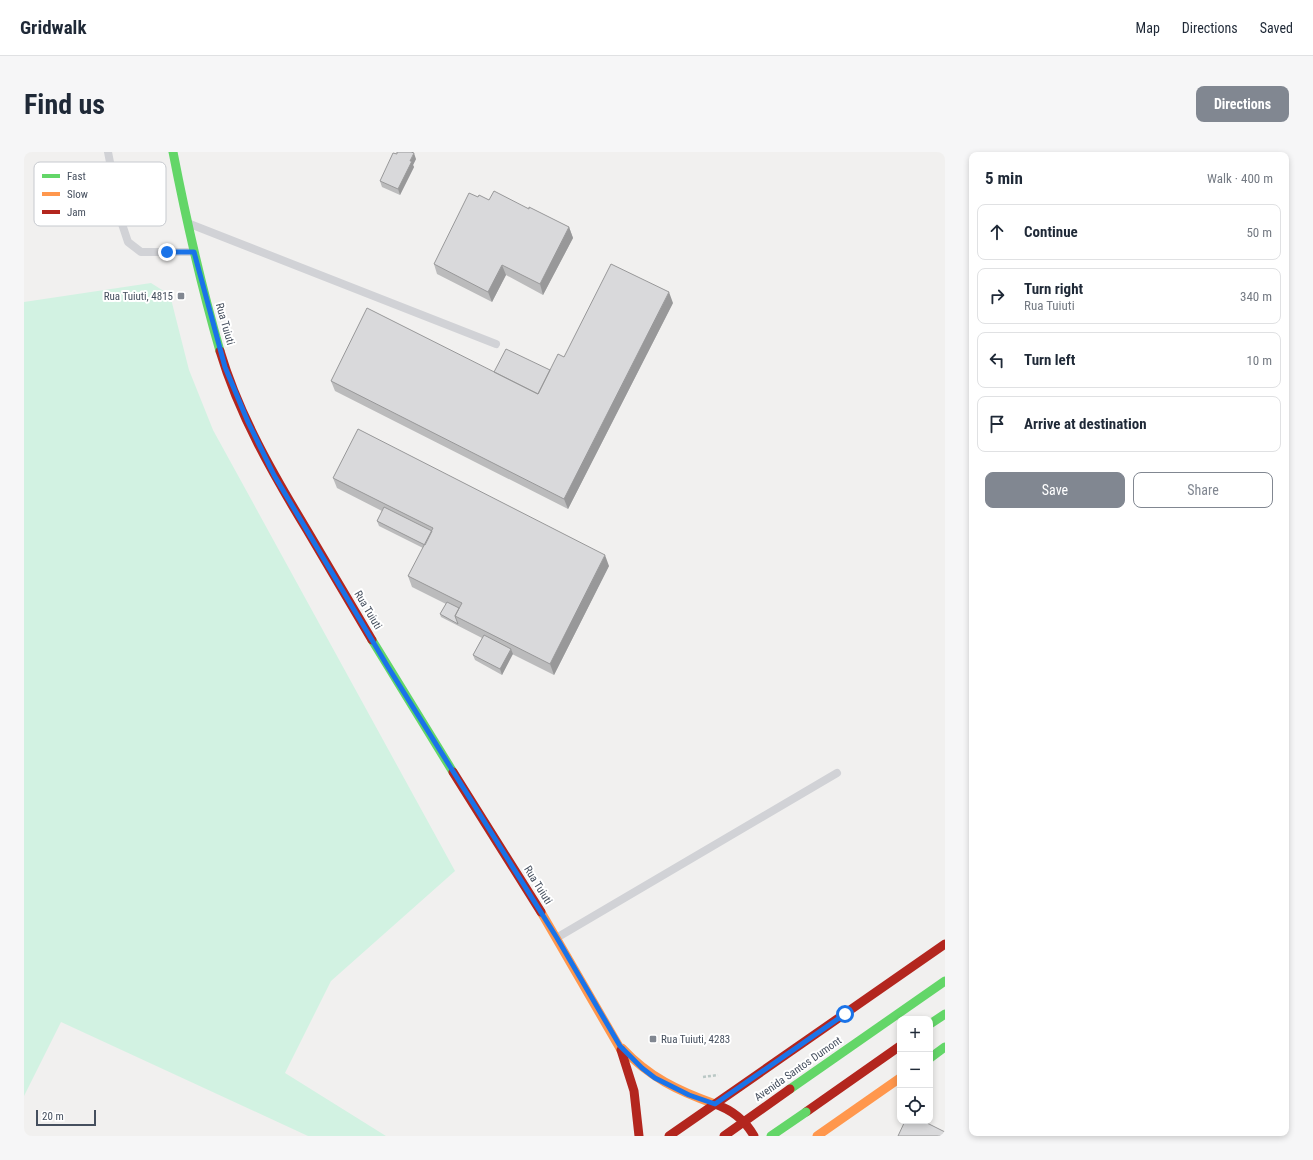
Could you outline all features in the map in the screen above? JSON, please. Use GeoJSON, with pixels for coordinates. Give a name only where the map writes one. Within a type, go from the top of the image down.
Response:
{"type":"FeatureCollection","features":[{"type":"Feature","properties":{"kind":"main road","name":"Rua Tuiuti"},"geometry":{"type":"LineString","coordinates":[[173,152],[194,252],[225,367],[248,422],[274,475],[392,674],[557,938],[620,1046],[634,1091],[639,1136]]}},
{"type":"Feature","properties":{"kind":"main road"},"geometry":{"type":"LineString","coordinates":[[669,1136],[945,944]]}},
{"type":"Feature","properties":{"kind":"main road","name":"Avenida Santos Dumont"},"geometry":{"type":"LineString","coordinates":[[724,1136],[945,982]]}},
{"type":"Feature","properties":{"kind":"main road"},"geometry":{"type":"LineString","coordinates":[[933,1022],[945,1014]]}},
{"type":"Feature","properties":{"kind":"main road","name":"Rua Tuiuti"},"geometry":{"type":"LineString","coordinates":[[620,1046],[642,1068],[655,1078],[689,1095],[727,1108],[748,1126],[754,1136]]}},
{"type":"Feature","properties":{"kind":"main road"},"geometry":{"type":"LineString","coordinates":[[933,1056],[945,1047]]}},
{"type":"Feature","properties":{"kind":"main road"},"geometry":{"type":"LineString","coordinates":[[771,1136],[897,1048]]}},
{"type":"Feature","properties":{"kind":"main road"},"geometry":{"type":"LineString","coordinates":[[817,1136],[897,1080]]}},
{"type":"Feature","properties":{"kind":"lane"},"geometry":{"type":"LineString","coordinates":[[108,152],[110,162]]}},
{"type":"Feature","properties":{"kind":"lane"},"geometry":{"type":"LineString","coordinates":[[187,223],[496,344]]}},
{"type":"Feature","properties":{"kind":"lane"},"geometry":{"type":"LineString","coordinates":[[123,226],[128,242],[141,252],[194,252]]}},
{"type":"Feature","properties":{"kind":"lane"},"geometry":{"type":"LineString","coordinates":[[557,938],[837,773]]}},
{"type":"Feature","properties":{"kind":"green space"},"geometry":{"type":"Polygon","coordinates":[[[151,283],[170,295],[189,370],[213,430],[455,871],[331,981],[285,1073],[386,1136],[308,1136],[61,1022],[24,1096],[24,302],[151,283]]]}},
{"type":"Feature","properties":{"kind":"building"},"geometry":{"type":"Polygon","coordinates":[[[397,152],[414,153],[410,161],[412,161],[398,189],[380,181],[393,153],[397,154],[397,152]]]}},
{"type":"Feature","properties":{"kind":"building"},"geometry":{"type":"Polygon","coordinates":[[[494,191],[569,227],[540,284],[502,265],[488,292],[434,264],[469,193],[478,197],[479,195],[489,200],[494,191]]]}},
{"type":"Feature","properties":{"kind":"building"},"geometry":{"type":"Polygon","coordinates":[[[611,264],[669,292],[564,499],[331,381],[367,308],[538,394],[558,354],[564,357],[611,264]]]}},
{"type":"Feature","properties":{"kind":"building"},"geometry":{"type":"Polygon","coordinates":[[[506,349],[550,370],[538,394],[494,372],[506,349]]]}},
{"type":"Feature","properties":{"kind":"building"},"geometry":{"type":"Polygon","coordinates":[[[358,429],[605,555],[550,664],[455,616],[462,603],[408,576],[433,528],[333,478],[358,429]]]}},
{"type":"Feature","properties":{"kind":"building"},"geometry":{"type":"Polygon","coordinates":[[[384,507],[432,531],[425,545],[377,521],[384,507]]]}},
{"type":"Feature","properties":{"kind":"building"},"geometry":{"type":"Polygon","coordinates":[[[447,602],[459,608],[455,616],[458,624],[440,614],[447,602]]]}},
{"type":"Feature","properties":{"kind":"building"},"geometry":{"type":"Polygon","coordinates":[[[484,635],[511,649],[500,669],[473,655],[484,635]]]}},
{"type":"Feature","properties":{"kind":"building"},"geometry":{"type":"Polygon","coordinates":[[[904,1124],[929,1124],[945,1132],[945,1136],[898,1136],[904,1124]]]}},
{"type":"Feature","properties":{"kind":"traffic: fast"},"geometry":{"type":"LineString","coordinates":[[173,152],[194,252],[220,351]]}},
{"type":"Feature","properties":{"kind":"traffic: fast"},"geometry":{"type":"LineString","coordinates":[[372,640],[453,772]]}},
{"type":"Feature","properties":{"kind":"traffic: fast"},"geometry":{"type":"LineString","coordinates":[[790,1089],[945,981]]}},
{"type":"Feature","properties":{"kind":"traffic: fast"},"geometry":{"type":"LineString","coordinates":[[933,1022],[945,1014]]}},
{"type":"Feature","properties":{"kind":"traffic: fast"},"geometry":{"type":"LineString","coordinates":[[933,1056],[945,1047]]}},
{"type":"Feature","properties":{"kind":"traffic: fast"},"geometry":{"type":"LineString","coordinates":[[771,1136],[806,1112]]}},
{"type":"Feature","properties":{"kind":"traffic: slow"},"geometry":{"type":"LineString","coordinates":[[541,912],[621,1050]]}},
{"type":"Feature","properties":{"kind":"traffic: slow"},"geometry":{"type":"LineString","coordinates":[[622,1048],[643,1067],[665,1082],[689,1094],[715,1104]]}},
{"type":"Feature","properties":{"kind":"traffic: slow"},"geometry":{"type":"LineString","coordinates":[[817,1136],[897,1080]]}},
{"type":"Feature","properties":{"kind":"traffic: jam"},"geometry":{"type":"LineString","coordinates":[[220,351],[237,398],[258,444],[372,640]]}},
{"type":"Feature","properties":{"kind":"traffic: jam"},"geometry":{"type":"LineString","coordinates":[[453,772],[541,912]]}},
{"type":"Feature","properties":{"kind":"traffic: jam"},"geometry":{"type":"LineString","coordinates":[[669,1136],[945,944]]}},
{"type":"Feature","properties":{"kind":"traffic: jam"},"geometry":{"type":"LineString","coordinates":[[806,1112],[897,1048]]}},
{"type":"Feature","properties":{"kind":"traffic: jam"},"geometry":{"type":"LineString","coordinates":[[621,1050],[634,1091],[639,1136]]}},
{"type":"Feature","properties":{"kind":"traffic: jam"},"geometry":{"type":"LineString","coordinates":[[724,1136],[790,1089]]}},
{"type":"Feature","properties":{"kind":"traffic: jam"},"geometry":{"type":"LineString","coordinates":[[715,1104],[738,1116],[754,1136]]}},
{"type":"Feature","properties":{"kind":"place","name":"Rua Tuiuti, 4815"},"geometry":{"type":"Point","coordinates":[181,296]}},
{"type":"Feature","properties":{"kind":"place","name":"Rua Tuiuti, 4283"},"geometry":{"type":"Point","coordinates":[653,1039]}},
{"type":"Feature","properties":{"kind":"route"},"geometry":{"type":"LineString","coordinates":[[167,252],[194,252],[225,367],[248,422],[274,475],[388,667],[557,938],[620,1046],[642,1068],[655,1078],[689,1095],[715,1104],[845,1014]]}}]}
